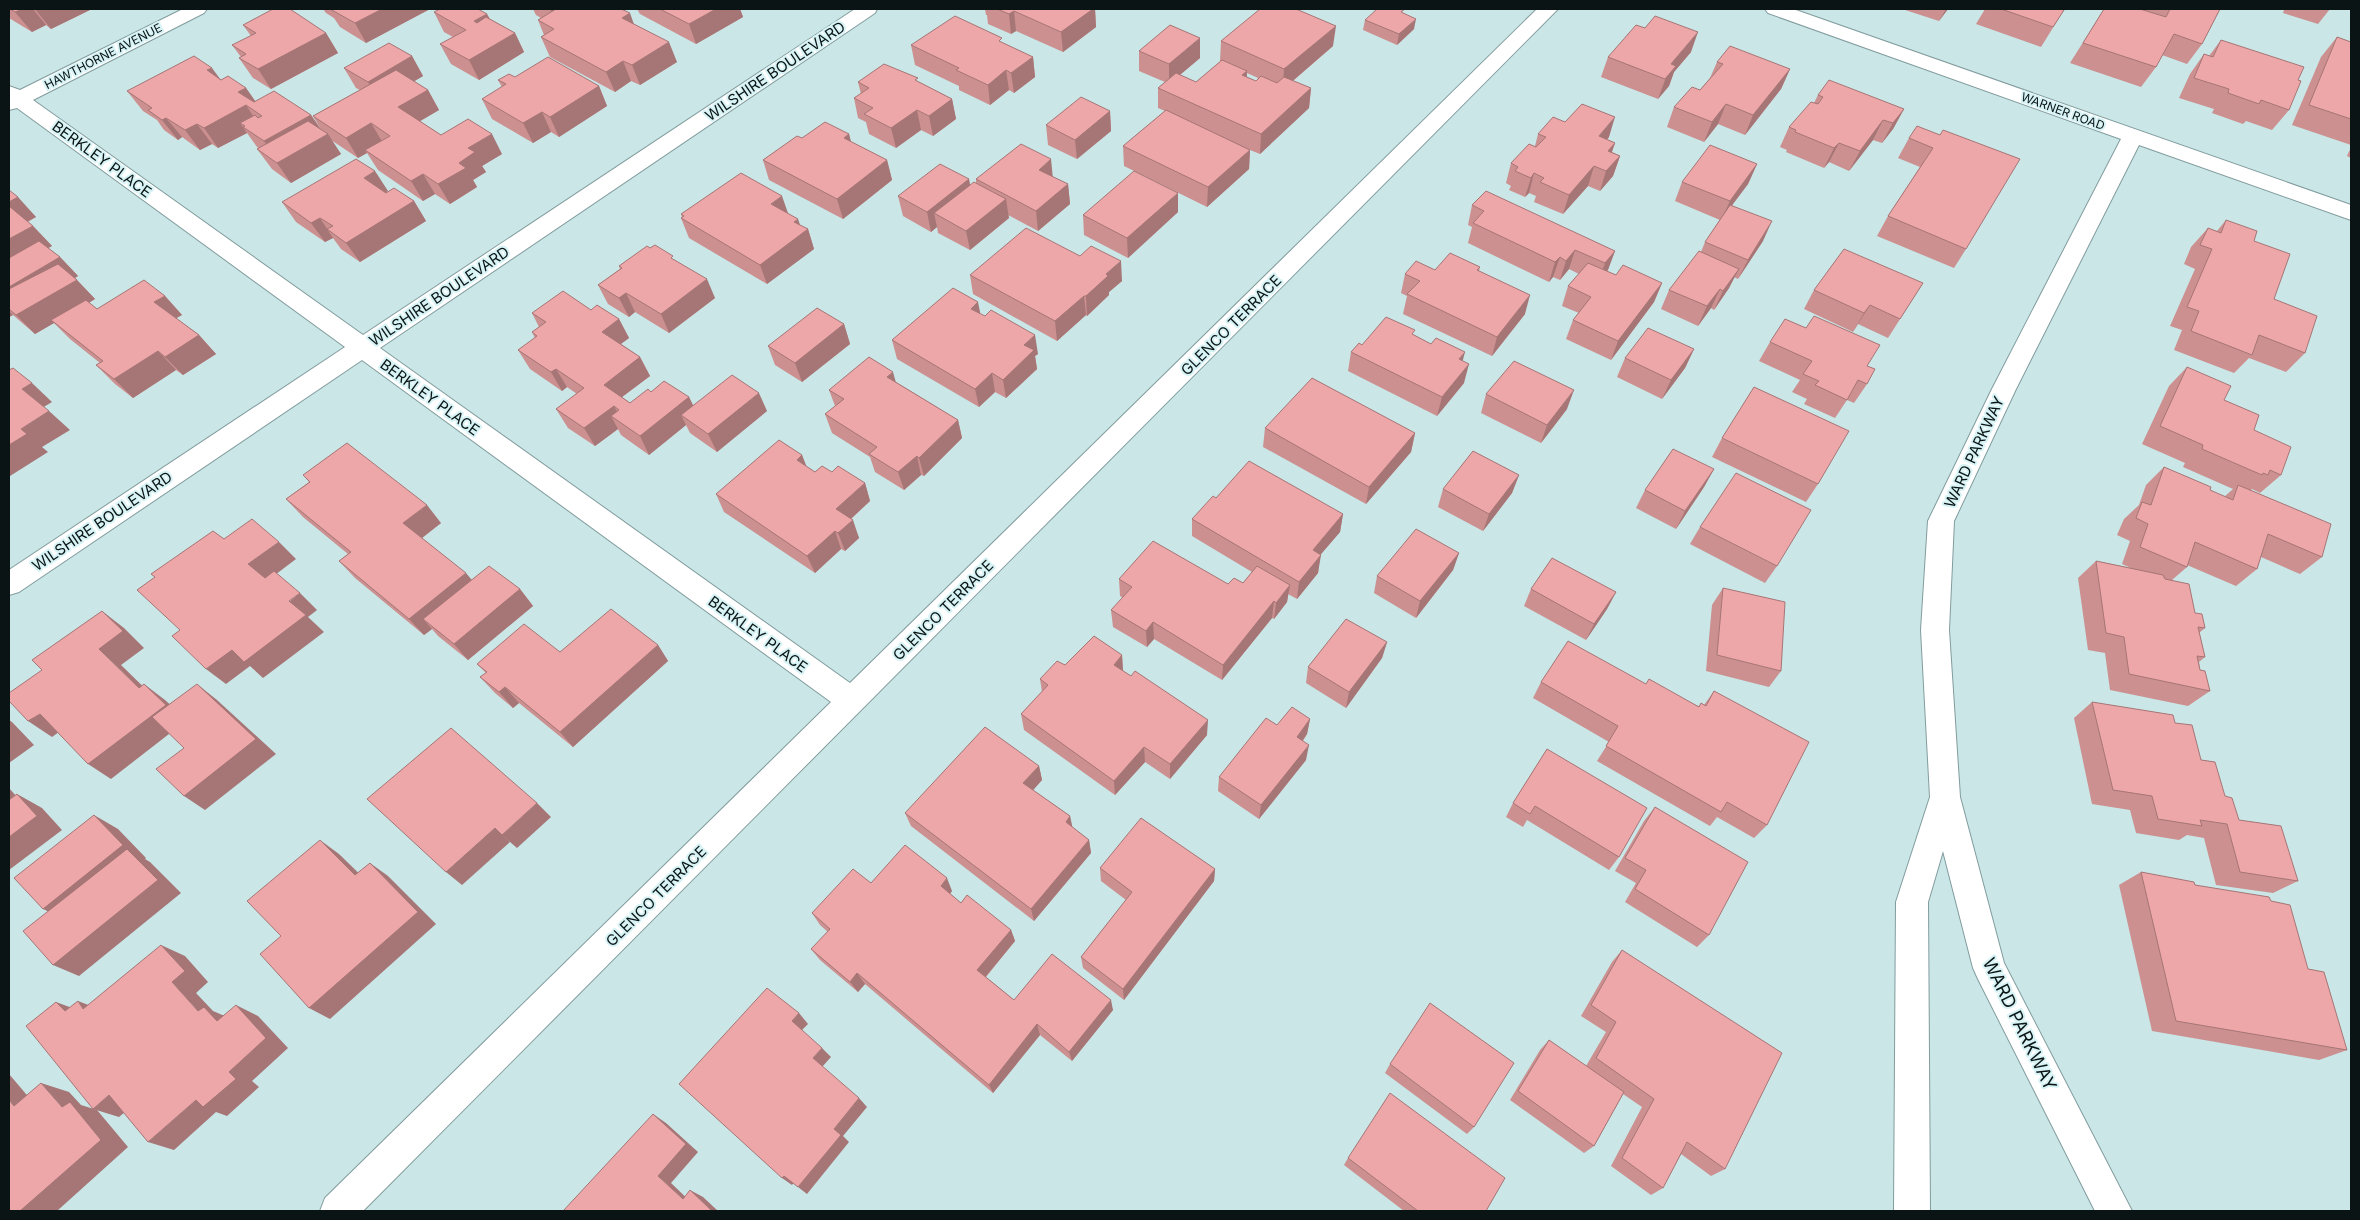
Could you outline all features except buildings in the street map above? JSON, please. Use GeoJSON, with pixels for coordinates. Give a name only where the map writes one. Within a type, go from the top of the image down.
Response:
{"type":"FeatureCollection","features":[{"type":"Feature","properties":{"kind":"street","name":"HAWTHORNE AVENUE"},"geometry":{"type":"LineString","coordinates":[[12,98],[197,9]]}},
{"type":"Feature","properties":{"kind":"street","name":"WILSHIRE BOULEVARD"},"geometry":{"type":"LineString","coordinates":[[9,584],[868,9]]}},
{"type":"Feature","properties":{"kind":"street","name":"GLENCO TERRACE"},"geometry":{"type":"LineString","coordinates":[[338,1211],[1548,9]]}},
{"type":"Feature","properties":{"kind":"street","name":"WARNER ROAD"},"geometry":{"type":"LineString","coordinates":[[1775,9],[2351,213]]}},
{"type":"Feature","properties":{"kind":"street","name":"BERKLEY PLACE"},"geometry":{"type":"LineString","coordinates":[[12,98],[362,347],[852,701]]}},
{"type":"Feature","properties":{"kind":"street","name":"WARD PARKWAY"},"geometry":{"type":"LineString","coordinates":[[2114,1211],[1988,968],[1945,797],[1935,630],[1941,521],[2004,389],[2133,136]]}},
{"type":"Feature","properties":{"kind":"street","name":"WARD PARKWAY"},"geometry":{"type":"LineString","coordinates":[[1912,1211],[1912,902],[1945,797]]}}]}
